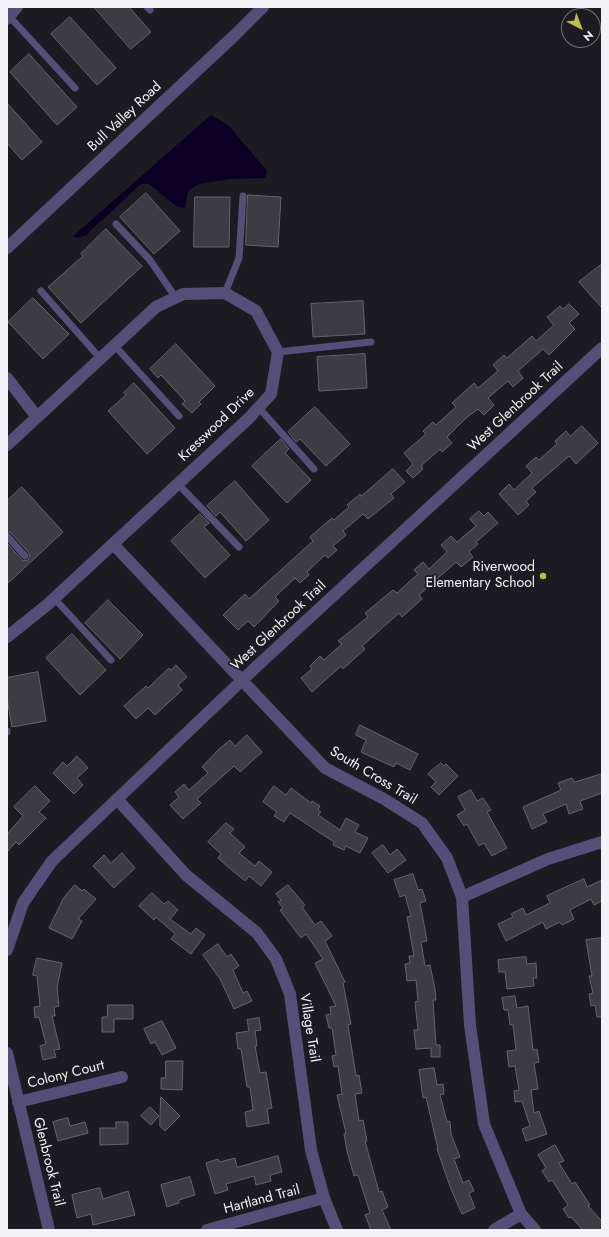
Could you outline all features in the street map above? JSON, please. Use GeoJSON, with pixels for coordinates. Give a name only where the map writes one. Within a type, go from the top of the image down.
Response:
{"type":"FeatureCollection","features":[{"type":"Feature","properties":{"kind":"street","name":"Bull Valley Road"},"geometry":{"type":"LineString","coordinates":[[7,248],[263,7]]}},
{"type":"Feature","properties":{"kind":"street"},"geometry":{"type":"LineString","coordinates":[[7,445],[156,307],[183,294],[226,293],[256,311],[278,352]]}},
{"type":"Feature","properties":{"kind":"street","name":"West Glenbrook Trail"},"geometry":{"type":"LineString","coordinates":[[7,950],[23,904],[52,861],[242,681],[602,348]]}},
{"type":"Feature","properties":{"kind":"street","name":"Kresswood Drive"},"geometry":{"type":"LineString","coordinates":[[7,637],[54,598],[259,408],[271,394],[278,352]]}},
{"type":"Feature","properties":{"kind":"street"},"geometry":{"type":"LineString","coordinates":[[7,378],[37,417]]}},
{"type":"Feature","properties":{"kind":"street"},"geometry":{"type":"LineString","coordinates":[[7,391],[37,417]]}},
{"type":"Feature","properties":{"kind":"street","name":"South Cross Trail"},"geometry":{"type":"LineString","coordinates":[[113,544],[325,768],[384,798],[422,823],[447,858],[462,897],[470,1025],[484,1124],[521,1214],[535,1230]]}},
{"type":"Feature","properties":{"kind":"street","name":"Village Trail"},"geometry":{"type":"LineString","coordinates":[[117,799],[186,875],[257,933],[276,959],[290,994],[311,1150],[324,1198],[337,1230]]}},
{"type":"Feature","properties":{"kind":"street"},"geometry":{"type":"LineString","coordinates":[[462,897],[548,859],[602,842]]}},
{"type":"Feature","properties":{"kind":"street"},"geometry":{"type":"LineString","coordinates":[[7,1053],[18,1102]]}},
{"type":"Feature","properties":{"kind":"street","name":"Colony Court"},"geometry":{"type":"LineString","coordinates":[[18,1102],[122,1077]]}},
{"type":"Feature","properties":{"kind":"street","name":"Glenbrook Trail"},"geometry":{"type":"LineString","coordinates":[[18,1102],[49,1230]]}},
{"type":"Feature","properties":{"kind":"street","name":"Hartland Trail"},"geometry":{"type":"LineString","coordinates":[[207,1230],[324,1198]]}},
{"type":"Feature","properties":{"kind":"street"},"geometry":{"type":"LineString","coordinates":[[494,1230],[521,1214]]}},
{"type":"Feature","properties":{"kind":"lane"},"geometry":{"type":"LineString","coordinates":[[11,14],[75,88]]}},
{"type":"Feature","properties":{"kind":"lane"},"geometry":{"type":"LineString","coordinates":[[226,293],[239,258],[243,196]]}},
{"type":"Feature","properties":{"kind":"lane"},"geometry":{"type":"LineString","coordinates":[[116,224],[150,260],[176,298]]}},
{"type":"Feature","properties":{"kind":"lane"},"geometry":{"type":"LineString","coordinates":[[41,291],[100,358]]}},
{"type":"Feature","properties":{"kind":"lane"},"geometry":{"type":"LineString","coordinates":[[278,352],[371,342]]}},
{"type":"Feature","properties":{"kind":"lane"},"geometry":{"type":"LineString","coordinates":[[114,345],[180,416]]}},
{"type":"Feature","properties":{"kind":"lane"},"geometry":{"type":"LineString","coordinates":[[259,408],[314,469]]}},
{"type":"Feature","properties":{"kind":"lane"},"geometry":{"type":"LineString","coordinates":[[178,484],[239,546]]}},
{"type":"Feature","properties":{"kind":"lane"},"geometry":{"type":"LineString","coordinates":[[7,536],[25,556]]}},
{"type":"Feature","properties":{"kind":"lane"},"geometry":{"type":"LineString","coordinates":[[54,598],[111,660]]}},
{"type":"Feature","properties":{"kind":"shaded area"},"geometry":{"type":"Polygon","coordinates":[[[211,115],[228,125],[267,171],[265,178],[228,179],[199,184],[188,191],[185,208],[177,207],[149,184],[141,184],[85,236],[76,238],[73,236],[211,115]]]}},
{"type":"Feature","properties":{"kind":"building"},"geometry":{"type":"Polygon","coordinates":[[[94,7],[129,7],[151,32],[131,49],[94,7]]]}},
{"type":"Feature","properties":{"kind":"building"},"geometry":{"type":"Polygon","coordinates":[[[70,17],[116,68],[97,85],[51,34],[70,17]]]}},
{"type":"Feature","properties":{"kind":"building"},"geometry":{"type":"Polygon","coordinates":[[[29,54],[77,107],[57,125],[10,72],[29,54]]]}},
{"type":"Feature","properties":{"kind":"building"},"geometry":{"type":"Polygon","coordinates":[[[7,103],[42,142],[22,160],[7,143],[7,103]]]}},
{"type":"Feature","properties":{"kind":"building"},"geometry":{"type":"Polygon","coordinates":[[[146,193],[180,231],[154,254],[120,217],[146,193]]]}},
{"type":"Feature","properties":{"kind":"building"},"geometry":{"type":"Polygon","coordinates":[[[248,195],[281,197],[278,247],[246,245],[248,195]]]}},
{"type":"Feature","properties":{"kind":"building"},"geometry":{"type":"Polygon","coordinates":[[[195,197],[230,197],[229,247],[194,247],[195,197]]]}},
{"type":"Feature","properties":{"kind":"building"},"geometry":{"type":"Polygon","coordinates":[[[106,229],[142,266],[81,323],[48,287],[83,256],[81,254],[106,229]]]}},
{"type":"Feature","properties":{"kind":"building"},"geometry":{"type":"Polygon","coordinates":[[[602,264],[602,308],[579,282],[602,264]]]}},
{"type":"Feature","properties":{"kind":"building"},"geometry":{"type":"Polygon","coordinates":[[[33,298],[69,334],[43,359],[8,322],[33,298]]]}},
{"type":"Feature","properties":{"kind":"building"},"geometry":{"type":"Polygon","coordinates":[[[363,301],[365,334],[313,337],[311,304],[363,301]]]}},
{"type":"Feature","properties":{"kind":"building"},"geometry":{"type":"Polygon","coordinates":[[[569,304],[579,314],[569,323],[575,329],[549,355],[543,349],[518,371],[523,378],[513,387],[508,381],[488,398],[494,405],[484,415],[478,409],[466,418],[447,437],[452,443],[442,452],[440,449],[421,466],[423,469],[413,478],[406,471],[413,464],[404,453],[426,434],[423,431],[433,422],[436,425],[456,407],[452,403],[474,383],[478,388],[498,371],[493,365],[504,355],[507,358],[532,336],[536,341],[554,325],[547,317],[560,306],[563,309],[569,304]]]}},
{"type":"Feature","properties":{"kind":"building"},"geometry":{"type":"Polygon","coordinates":[[[176,344],[215,386],[199,402],[201,404],[192,413],[182,404],[185,401],[161,375],[158,378],[150,369],[176,344]]]}},
{"type":"Feature","properties":{"kind":"building"},"geometry":{"type":"Polygon","coordinates":[[[365,354],[367,388],[319,391],[317,357],[365,354]]]}},
{"type":"Feature","properties":{"kind":"building"},"geometry":{"type":"Polygon","coordinates":[[[134,383],[175,428],[147,454],[108,411],[126,395],[124,393],[134,383]]]}},
{"type":"Feature","properties":{"kind":"building"},"geometry":{"type":"Polygon","coordinates":[[[315,407],[350,444],[326,466],[300,439],[296,442],[288,432],[315,407]]]}},
{"type":"Feature","properties":{"kind":"building"},"geometry":{"type":"Polygon","coordinates":[[[582,426],[598,443],[576,464],[569,456],[532,488],[536,492],[526,501],[529,505],[518,515],[499,494],[509,484],[514,490],[532,473],[526,466],[536,457],[539,460],[557,444],[555,441],[566,431],[570,436],[582,426]]]}},
{"type":"Feature","properties":{"kind":"building"},"geometry":{"type":"Polygon","coordinates":[[[281,439],[289,449],[285,453],[311,480],[287,503],[252,466],[281,439]]]}},
{"type":"Feature","properties":{"kind":"building"},"geometry":{"type":"Polygon","coordinates":[[[393,469],[405,482],[391,494],[394,498],[368,519],[363,514],[343,531],[346,535],[333,546],[337,550],[328,558],[325,555],[307,572],[309,575],[300,583],[295,578],[275,597],[279,601],[254,627],[248,621],[238,630],[223,615],[245,594],[249,599],[313,541],[310,537],[332,518],[334,520],[349,507],[347,505],[360,494],[361,496],[393,469]]]}},
{"type":"Feature","properties":{"kind":"building"},"geometry":{"type":"Polygon","coordinates":[[[235,481],[269,520],[246,541],[220,512],[216,516],[207,506],[235,481]]]}},
{"type":"Feature","properties":{"kind":"building"},"geometry":{"type":"Polygon","coordinates":[[[22,487],[63,532],[7,584],[7,543],[23,561],[28,560],[30,557],[29,553],[11,533],[7,531],[7,501],[22,487]]]}},
{"type":"Feature","properties":{"kind":"building"},"geometry":{"type":"Polygon","coordinates":[[[479,511],[484,516],[488,512],[498,523],[476,542],[478,544],[469,552],[473,557],[461,567],[456,562],[419,595],[422,599],[402,617],[399,613],[362,646],[365,649],[343,669],[341,666],[312,692],[301,678],[312,669],[310,666],[320,656],[324,660],[342,644],[338,641],[368,617],[365,613],[393,590],[397,593],[418,574],[414,570],[423,562],[429,569],[447,552],[441,545],[451,536],[457,542],[476,526],[470,519],[479,511]]]}},
{"type":"Feature","properties":{"kind":"building"},"geometry":{"type":"Polygon","coordinates":[[[200,514],[209,523],[204,527],[230,555],[205,578],[171,541],[200,514]]]}},
{"type":"Feature","properties":{"kind":"building"},"geometry":{"type":"Polygon","coordinates":[[[108,600],[143,635],[120,659],[85,623],[108,600]]]}},
{"type":"Feature","properties":{"kind":"building"},"geometry":{"type":"Polygon","coordinates":[[[72,634],[106,670],[80,695],[46,658],[72,634]]]}},
{"type":"Feature","properties":{"kind":"building"},"geometry":{"type":"Polygon","coordinates":[[[176,665],[187,677],[178,685],[182,690],[155,715],[148,708],[136,719],[124,706],[146,686],[148,688],[169,668],[171,670],[176,665]]]}},
{"type":"Feature","properties":{"kind":"building"},"geometry":{"type":"Polygon","coordinates":[[[38,672],[46,721],[12,727],[7,698],[7,678],[38,672]]]}},
{"type":"Feature","properties":{"kind":"building"},"geometry":{"type":"Polygon","coordinates":[[[360,725],[418,754],[410,770],[396,763],[394,767],[361,752],[366,740],[356,735],[360,725]]]}},
{"type":"Feature","properties":{"kind":"building"},"geometry":{"type":"Polygon","coordinates":[[[247,735],[262,752],[240,772],[234,766],[197,799],[201,803],[183,819],[170,805],[179,797],[175,792],[184,784],[189,790],[208,773],[202,767],[219,749],[230,740],[235,746],[247,735]]]}},
{"type":"Feature","properties":{"kind":"building"},"geometry":{"type":"Polygon","coordinates":[[[77,756],[88,768],[77,778],[83,785],[74,794],[53,773],[63,762],[67,766],[77,756]]]}},
{"type":"Feature","properties":{"kind":"building"},"geometry":{"type":"Polygon","coordinates":[[[441,763],[444,766],[446,764],[458,776],[439,795],[431,787],[436,782],[428,774],[441,763]]]}},
{"type":"Feature","properties":{"kind":"building"},"geometry":{"type":"Polygon","coordinates":[[[602,774],[602,793],[580,801],[583,809],[569,814],[566,804],[543,814],[547,822],[532,829],[523,807],[561,790],[558,783],[572,778],[574,782],[602,774]]]}},
{"type":"Feature","properties":{"kind":"building"},"geometry":{"type":"Polygon","coordinates":[[[35,786],[50,801],[39,812],[46,818],[19,845],[16,842],[7,852],[7,834],[23,816],[14,807],[35,786]]]}},
{"type":"Feature","properties":{"kind":"building"},"geometry":{"type":"Polygon","coordinates":[[[274,786],[286,795],[291,788],[311,803],[312,801],[320,806],[318,810],[321,812],[318,815],[340,830],[346,818],[359,825],[355,832],[368,838],[360,853],[346,846],[344,850],[333,845],[334,842],[290,813],[284,822],[274,816],[277,812],[263,802],[274,786]]]}},
{"type":"Feature","properties":{"kind":"building"},"geometry":{"type":"Polygon","coordinates":[[[471,790],[477,801],[483,798],[491,810],[487,812],[507,848],[492,856],[484,843],[479,846],[467,824],[464,826],[457,815],[465,810],[458,797],[471,790]]]}},
{"type":"Feature","properties":{"kind":"building"},"geometry":{"type":"Polygon","coordinates":[[[226,823],[234,829],[230,833],[245,847],[239,853],[255,866],[259,861],[272,872],[261,886],[249,876],[245,881],[218,858],[221,854],[208,842],[226,823]]]}},
{"type":"Feature","properties":{"kind":"building"},"geometry":{"type":"Polygon","coordinates":[[[383,845],[390,855],[397,849],[406,860],[388,873],[372,853],[383,845]]]}},
{"type":"Feature","properties":{"kind":"building"},"geometry":{"type":"Polygon","coordinates":[[[122,853],[135,868],[114,888],[93,866],[104,855],[111,863],[122,853]]]}},
{"type":"Feature","properties":{"kind":"building"},"geometry":{"type":"Polygon","coordinates":[[[413,874],[418,890],[422,889],[426,901],[420,903],[427,941],[421,942],[425,966],[430,965],[435,989],[436,1000],[433,1000],[436,1045],[440,1045],[440,1057],[431,1057],[431,1048],[416,1049],[414,1030],[418,1030],[415,1002],[418,1001],[416,980],[407,981],[405,964],[410,963],[409,956],[414,956],[407,917],[411,916],[405,895],[400,897],[394,880],[413,874]]]}},
{"type":"Feature","properties":{"kind":"building"},"geometry":{"type":"Polygon","coordinates":[[[584,879],[587,887],[602,880],[602,901],[594,905],[591,899],[570,910],[574,919],[562,925],[560,922],[546,929],[543,922],[506,941],[498,924],[513,917],[511,914],[523,908],[526,915],[550,903],[547,896],[584,879]]]}},
{"type":"Feature","properties":{"kind":"building"},"geometry":{"type":"Polygon","coordinates":[[[75,885],[82,891],[84,889],[96,899],[78,919],[82,921],[72,939],[49,928],[63,899],[75,885]]]}},
{"type":"Feature","properties":{"kind":"building"},"geometry":{"type":"Polygon","coordinates":[[[288,885],[305,905],[302,907],[315,925],[321,921],[332,936],[325,941],[345,982],[343,983],[351,1024],[348,1025],[356,1076],[359,1075],[362,1093],[355,1094],[359,1121],[363,1120],[367,1141],[365,1141],[379,1192],[382,1191],[388,1207],[382,1210],[391,1230],[371,1230],[365,1215],[370,1213],[358,1175],[354,1176],[347,1151],[344,1134],[346,1133],[337,1095],[342,1094],[338,1066],[334,1067],[332,1056],[336,1055],[332,1028],[329,1028],[326,1015],[331,1014],[330,1007],[336,1006],[315,963],[323,959],[306,934],[301,938],[280,910],[283,908],[278,902],[281,900],[276,894],[288,885]]]}},
{"type":"Feature","properties":{"kind":"building"},"geometry":{"type":"Polygon","coordinates":[[[152,893],[164,904],[168,901],[178,910],[170,919],[191,934],[196,928],[205,935],[191,954],[171,939],[175,934],[156,917],[154,920],[139,906],[152,893]]]}},
{"type":"Feature","properties":{"kind":"building"},"geometry":{"type":"Polygon","coordinates":[[[602,938],[602,1017],[597,1017],[595,1005],[591,1006],[589,994],[593,993],[589,976],[592,976],[586,940],[602,938]]]}},
{"type":"Feature","properties":{"kind":"building"},"geometry":{"type":"Polygon","coordinates":[[[218,944],[227,957],[231,954],[239,966],[233,970],[243,993],[247,991],[252,1001],[234,1009],[220,979],[203,955],[218,944]]]}},
{"type":"Feature","properties":{"kind":"building"},"geometry":{"type":"Polygon","coordinates":[[[526,957],[527,964],[536,963],[537,978],[533,978],[534,986],[507,989],[505,972],[499,972],[498,960],[526,957]]]}},
{"type":"Feature","properties":{"kind":"building"},"geometry":{"type":"Polygon","coordinates":[[[37,958],[62,963],[57,988],[59,1006],[54,1007],[55,1016],[52,1016],[60,1049],[54,1050],[56,1057],[43,1060],[40,1046],[46,1044],[39,1017],[35,1018],[34,1007],[40,1006],[37,976],[33,975],[37,958]]]}},
{"type":"Feature","properties":{"kind":"building"},"geometry":{"type":"Polygon","coordinates":[[[515,996],[517,1008],[528,1006],[533,1050],[537,1049],[539,1062],[534,1063],[538,1089],[531,1090],[534,1113],[539,1111],[547,1134],[526,1141],[522,1129],[530,1126],[522,1101],[515,1102],[514,1091],[519,1090],[515,1066],[509,1067],[507,1051],[516,1050],[513,1025],[510,1025],[508,1010],[504,1010],[502,998],[515,996]]]}},
{"type":"Feature","properties":{"kind":"building"},"geometry":{"type":"Polygon","coordinates":[[[108,1005],[133,1005],[133,1019],[114,1019],[114,1032],[102,1032],[102,1017],[107,1017],[108,1005]]]}},
{"type":"Feature","properties":{"kind":"building"},"geometry":{"type":"Polygon","coordinates":[[[259,1018],[261,1030],[255,1031],[257,1046],[255,1046],[260,1073],[266,1072],[272,1108],[267,1109],[269,1123],[247,1127],[245,1112],[253,1110],[250,1087],[247,1087],[241,1049],[238,1049],[236,1033],[249,1031],[247,1020],[259,1018]]]}},
{"type":"Feature","properties":{"kind":"building"},"geometry":{"type":"Polygon","coordinates":[[[162,1021],[176,1048],[162,1055],[155,1042],[151,1044],[144,1029],[162,1021]]]}},
{"type":"Feature","properties":{"kind":"building"},"geometry":{"type":"Polygon","coordinates":[[[166,1061],[183,1061],[182,1090],[161,1089],[161,1078],[165,1078],[166,1061]]]}},
{"type":"Feature","properties":{"kind":"building"},"geometry":{"type":"Polygon","coordinates":[[[434,1068],[437,1085],[443,1084],[444,1094],[440,1095],[447,1122],[450,1121],[451,1134],[460,1157],[454,1159],[463,1183],[469,1180],[474,1191],[469,1193],[475,1208],[462,1214],[451,1189],[437,1149],[426,1097],[423,1098],[419,1070],[434,1068]]]}},
{"type":"Feature","properties":{"kind":"building"},"geometry":{"type":"Polygon","coordinates":[[[161,1097],[180,1116],[165,1131],[160,1126],[161,1097]]]}},
{"type":"Feature","properties":{"kind":"building"},"geometry":{"type":"Polygon","coordinates":[[[150,1107],[159,1116],[151,1125],[141,1116],[150,1107]]]}},
{"type":"Feature","properties":{"kind":"building"},"geometry":{"type":"Polygon","coordinates":[[[68,1118],[70,1126],[85,1122],[88,1133],[58,1141],[53,1122],[68,1118]]]}},
{"type":"Feature","properties":{"kind":"building"},"geometry":{"type":"Polygon","coordinates":[[[116,1122],[128,1122],[128,1144],[100,1145],[100,1128],[116,1128],[116,1122]]]}},
{"type":"Feature","properties":{"kind":"building"},"geometry":{"type":"Polygon","coordinates":[[[555,1145],[564,1161],[559,1163],[572,1184],[575,1182],[590,1205],[588,1206],[602,1221],[602,1230],[583,1230],[571,1217],[569,1218],[563,1209],[568,1205],[552,1180],[549,1182],[542,1171],[546,1168],[538,1155],[555,1145]]]}},
{"type":"Feature","properties":{"kind":"building"},"geometry":{"type":"Polygon","coordinates":[[[278,1156],[282,1172],[270,1175],[271,1181],[256,1185],[254,1176],[226,1184],[228,1190],[215,1194],[206,1163],[218,1159],[220,1162],[235,1158],[237,1167],[278,1156]]]}},
{"type":"Feature","properties":{"kind":"building"},"geometry":{"type":"Polygon","coordinates":[[[190,1177],[195,1195],[179,1200],[179,1203],[167,1207],[161,1185],[190,1177]]]}},
{"type":"Feature","properties":{"kind":"building"},"geometry":{"type":"Polygon","coordinates":[[[100,1188],[103,1199],[128,1191],[135,1215],[93,1225],[91,1214],[77,1218],[72,1195],[100,1188]]]}},
{"type":"Feature","properties":{"kind":"place","name":"Riverwood Elementary School"},"geometry":{"type":"Point","coordinates":[543,576]}}]}
